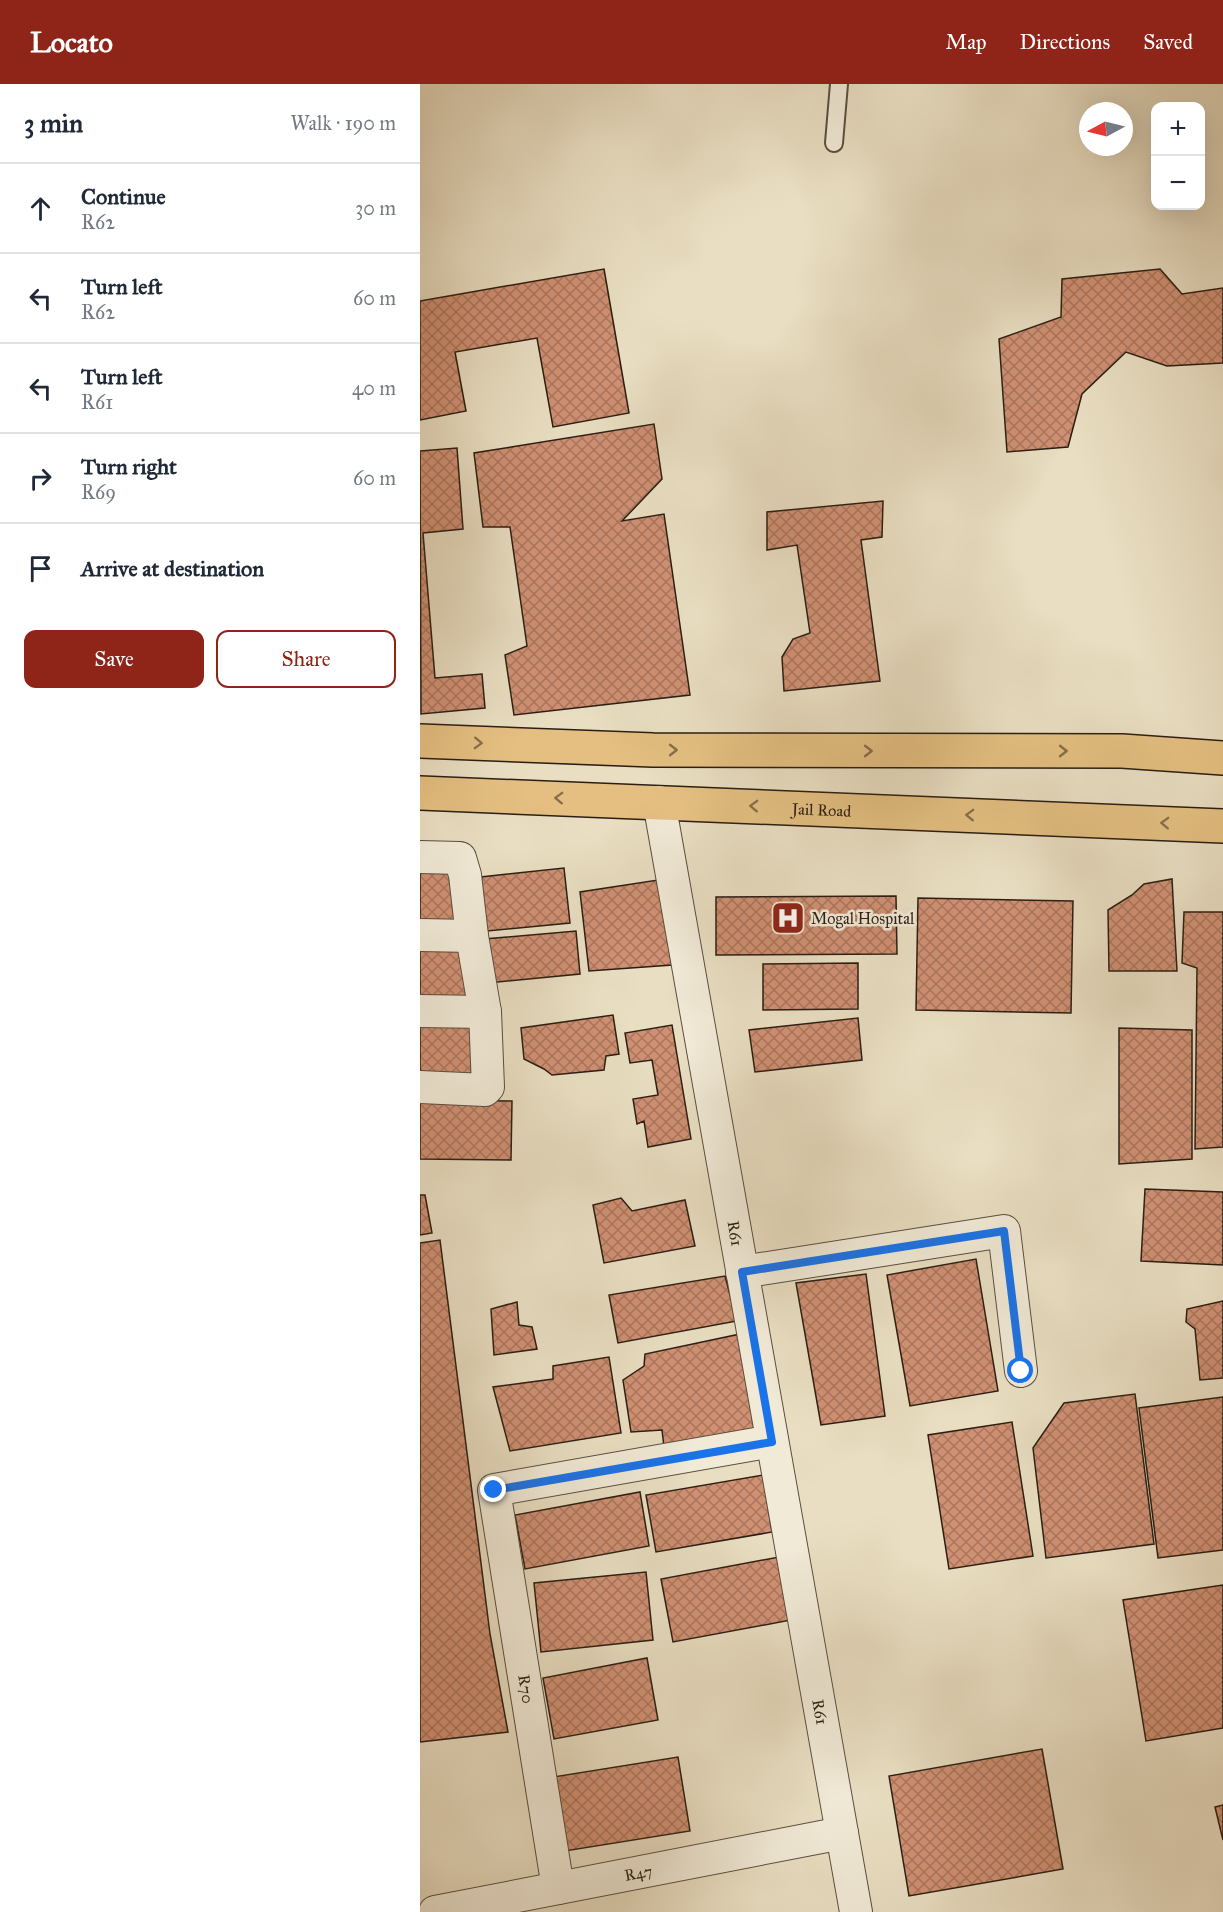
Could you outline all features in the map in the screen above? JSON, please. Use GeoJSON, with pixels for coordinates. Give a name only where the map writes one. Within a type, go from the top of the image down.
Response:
{"type":"FeatureCollection","features":[{"type":"Feature","properties":{"kind":"main road"},"geometry":{"type":"LineString","coordinates":[[420,741],[653,750],[1122,751],[1223,758]]}},
{"type":"Feature","properties":{"kind":"main road","name":"Jail Road"},"geometry":{"type":"LineString","coordinates":[[420,793],[1223,826]]}},
{"type":"Feature","properties":{"kind":"street","name":"R61"},"geometry":{"type":"LineString","coordinates":[[659,802],[856,1912]]}},
{"type":"Feature","properties":{"kind":"street"},"geometry":{"type":"LineString","coordinates":[[420,857],[460,858],[465,875],[472,936],[485,1012],[488,1086],[484,1090],[420,1087]]}},
{"type":"Feature","properties":{"kind":"street"},"geometry":{"type":"LineString","coordinates":[[420,935],[472,936]]}},
{"type":"Feature","properties":{"kind":"street"},"geometry":{"type":"LineString","coordinates":[[420,1011],[485,1012]]}},
{"type":"Feature","properties":{"kind":"street"},"geometry":{"type":"LineString","coordinates":[[742,1272],[1004,1231],[1021,1371]]}},
{"type":"Feature","properties":{"kind":"street","name":"R70"},"geometry":{"type":"LineString","coordinates":[[558,1888],[494,1490],[772,1442]]}},
{"type":"Feature","properties":{"kind":"street","name":"R47"},"geometry":{"type":"LineString","coordinates":[[435,1912],[518,1904],[558,1888],[842,1833]]}},
{"type":"Feature","properties":{"kind":"lane"},"geometry":{"type":"LineString","coordinates":[[834,143],[839,84]]}},
{"type":"Feature","properties":{"kind":"building"},"geometry":{"type":"Polygon","coordinates":[[[604,269],[629,413],[553,427],[537,338],[455,352],[466,411],[420,420],[420,301],[604,269]]]}},
{"type":"Feature","properties":{"kind":"building"},"geometry":{"type":"Polygon","coordinates":[[[1160,269],[1182,294],[1223,288],[1223,363],[1167,366],[1126,352],[1082,394],[1068,447],[1007,452],[999,339],[1061,317],[1062,279],[1160,269]]]}},
{"type":"Feature","properties":{"kind":"building"},"geometry":{"type":"Polygon","coordinates":[[[654,424],[662,479],[622,521],[664,514],[690,695],[514,715],[505,655],[527,646],[510,527],[483,527],[474,453],[654,424]]]}},
{"type":"Feature","properties":{"kind":"building"},"geometry":{"type":"Polygon","coordinates":[[[457,448],[463,529],[423,533],[435,678],[482,674],[485,708],[421,714],[420,451],[457,448]]]}},
{"type":"Feature","properties":{"kind":"building"},"geometry":{"type":"Polygon","coordinates":[[[883,501],[882,537],[861,540],[880,681],[784,691],[782,657],[793,639],[810,633],[797,545],[767,550],[767,512],[883,501]]]}},
{"type":"Feature","properties":{"kind":"building"},"geometry":{"type":"Polygon","coordinates":[[[420,863],[455,864],[456,929],[420,928],[420,863]]]}},
{"type":"Feature","properties":{"kind":"building"},"geometry":{"type":"Polygon","coordinates":[[[564,868],[570,923],[477,932],[472,878],[564,868]]]}},
{"type":"Feature","properties":{"kind":"building"},"geometry":{"type":"Polygon","coordinates":[[[1172,879],[1177,971],[1109,971],[1108,910],[1132,895],[1144,884],[1172,879]]]}},
{"type":"Feature","properties":{"kind":"building"},"geometry":{"type":"Polygon","coordinates":[[[658,880],[672,965],[589,971],[580,892],[658,880]]]}},
{"type":"Feature","properties":{"kind":"building"},"geometry":{"type":"Polygon","coordinates":[[[896,896],[897,954],[716,955],[716,897],[896,896]]]}},
{"type":"Feature","properties":{"kind":"building"},"geometry":{"type":"Polygon","coordinates":[[[918,898],[1073,901],[1071,1013],[916,1010],[918,898]]]}},
{"type":"Feature","properties":{"kind":"building"},"geometry":{"type":"Polygon","coordinates":[[[1184,912],[1223,912],[1223,1147],[1195,1149],[1197,968],[1182,963],[1184,912]]]}},
{"type":"Feature","properties":{"kind":"building"},"geometry":{"type":"Polygon","coordinates":[[[576,931],[580,974],[488,983],[484,939],[576,931]]]}},
{"type":"Feature","properties":{"kind":"building"},"geometry":{"type":"Polygon","coordinates":[[[420,942],[469,945],[472,1006],[420,1004],[420,942]]]}},
{"type":"Feature","properties":{"kind":"building"},"geometry":{"type":"Polygon","coordinates":[[[858,963],[858,1009],[763,1010],[763,964],[858,963]]]}},
{"type":"Feature","properties":{"kind":"building"},"geometry":{"type":"Polygon","coordinates":[[[613,1015],[619,1054],[606,1056],[604,1070],[552,1075],[524,1059],[521,1028],[613,1015]]]}},
{"type":"Feature","properties":{"kind":"building"},"geometry":{"type":"Polygon","coordinates":[[[858,1018],[862,1060],[755,1072],[749,1030],[858,1018]]]}},
{"type":"Feature","properties":{"kind":"building"},"geometry":{"type":"Polygon","coordinates":[[[420,1022],[476,1024],[475,1080],[420,1078],[420,1022]]]}},
{"type":"Feature","properties":{"kind":"building"},"geometry":{"type":"Polygon","coordinates":[[[672,1025],[691,1139],[648,1147],[644,1121],[637,1124],[633,1099],[658,1095],[652,1060],[630,1063],[625,1033],[672,1025]]]}},
{"type":"Feature","properties":{"kind":"building"},"geometry":{"type":"Polygon","coordinates":[[[1119,1028],[1192,1030],[1192,1159],[1119,1164],[1119,1028]]]}},
{"type":"Feature","properties":{"kind":"building"},"geometry":{"type":"Polygon","coordinates":[[[420,1100],[512,1101],[511,1160],[420,1159],[420,1100]]]}},
{"type":"Feature","properties":{"kind":"building"},"geometry":{"type":"Polygon","coordinates":[[[1145,1189],[1223,1192],[1223,1265],[1141,1261],[1145,1189]]]}},
{"type":"Feature","properties":{"kind":"building"},"geometry":{"type":"Polygon","coordinates":[[[420,1195],[425,1195],[432,1233],[420,1235],[420,1195]]]}},
{"type":"Feature","properties":{"kind":"building"},"geometry":{"type":"Polygon","coordinates":[[[621,1198],[632,1211],[685,1200],[695,1246],[604,1263],[593,1205],[621,1198]]]}},
{"type":"Feature","properties":{"kind":"building"},"geometry":{"type":"Polygon","coordinates":[[[440,1240],[490,1634],[508,1732],[420,1742],[420,1243],[440,1240]]]}},
{"type":"Feature","properties":{"kind":"building"},"geometry":{"type":"Polygon","coordinates":[[[976,1259],[998,1391],[910,1406],[887,1275],[976,1259]]]}},
{"type":"Feature","properties":{"kind":"building"},"geometry":{"type":"Polygon","coordinates":[[[866,1274],[885,1416],[821,1425],[796,1283],[866,1274]]]}},
{"type":"Feature","properties":{"kind":"building"},"geometry":{"type":"Polygon","coordinates":[[[725,1276],[737,1321],[618,1343],[609,1295],[725,1276]]]}},
{"type":"Feature","properties":{"kind":"building"},"geometry":{"type":"Polygon","coordinates":[[[1223,1301],[1223,1378],[1200,1380],[1195,1329],[1186,1322],[1187,1309],[1223,1301]]]}},
{"type":"Feature","properties":{"kind":"building"},"geometry":{"type":"Polygon","coordinates":[[[517,1302],[519,1325],[532,1327],[537,1349],[494,1355],[491,1309],[517,1302]]]}},
{"type":"Feature","properties":{"kind":"building"},"geometry":{"type":"Polygon","coordinates":[[[745,1333],[765,1427],[664,1447],[662,1430],[631,1432],[623,1380],[644,1366],[645,1354],[745,1333]]]}},
{"type":"Feature","properties":{"kind":"building"},"geometry":{"type":"Polygon","coordinates":[[[609,1357],[621,1433],[510,1451],[493,1387],[553,1379],[553,1366],[609,1357]]]}},
{"type":"Feature","properties":{"kind":"building"},"geometry":{"type":"Polygon","coordinates":[[[1135,1394],[1154,1544],[1046,1558],[1033,1448],[1064,1403],[1135,1394]]]}},
{"type":"Feature","properties":{"kind":"building"},"geometry":{"type":"Polygon","coordinates":[[[1223,1397],[1223,1550],[1158,1558],[1139,1408],[1223,1397]]]}},
{"type":"Feature","properties":{"kind":"building"},"geometry":{"type":"Polygon","coordinates":[[[1012,1422],[1033,1556],[949,1569],[928,1435],[1012,1422]]]}},
{"type":"Feature","properties":{"kind":"building"},"geometry":{"type":"Polygon","coordinates":[[[763,1475],[772,1532],[656,1552],[646,1495],[763,1475]]]}},
{"type":"Feature","properties":{"kind":"building"},"geometry":{"type":"Polygon","coordinates":[[[640,1492],[649,1546],[525,1569],[515,1515],[640,1492]]]}},
{"type":"Feature","properties":{"kind":"building"},"geometry":{"type":"Polygon","coordinates":[[[779,1557],[791,1620],[673,1642],[661,1579],[779,1557]]]}},
{"type":"Feature","properties":{"kind":"building"},"geometry":{"type":"Polygon","coordinates":[[[646,1572],[653,1640],[541,1652],[534,1583],[646,1572]]]}},
{"type":"Feature","properties":{"kind":"building"},"geometry":{"type":"Polygon","coordinates":[[[1223,1585],[1223,1728],[1146,1741],[1123,1600],[1223,1585]]]}},
{"type":"Feature","properties":{"kind":"building"},"geometry":{"type":"Polygon","coordinates":[[[647,1658],[658,1720],[554,1739],[543,1678],[647,1658]]]}},
{"type":"Feature","properties":{"kind":"building"},"geometry":{"type":"Polygon","coordinates":[[[1042,1749],[1063,1869],[909,1896],[889,1776],[1042,1749]]]}},
{"type":"Feature","properties":{"kind":"building"},"geometry":{"type":"Polygon","coordinates":[[[678,1757],[690,1831],[565,1851],[553,1777],[678,1757]]]}},
{"type":"Feature","properties":{"kind":"building"},"geometry":{"type":"Polygon","coordinates":[[[1223,1805],[1223,1840],[1215,1807],[1223,1805]]]}},
{"type":"Feature","properties":{"kind":"place","name":"Mogal Hospital"},"geometry":{"type":"Point","coordinates":[788,918]}},
{"type":"Feature","properties":{"kind":"route"},"geometry":{"type":"LineString","coordinates":[[494,1490],[772,1442],[742,1272],[1004,1231],[1021,1371]]}}]}
